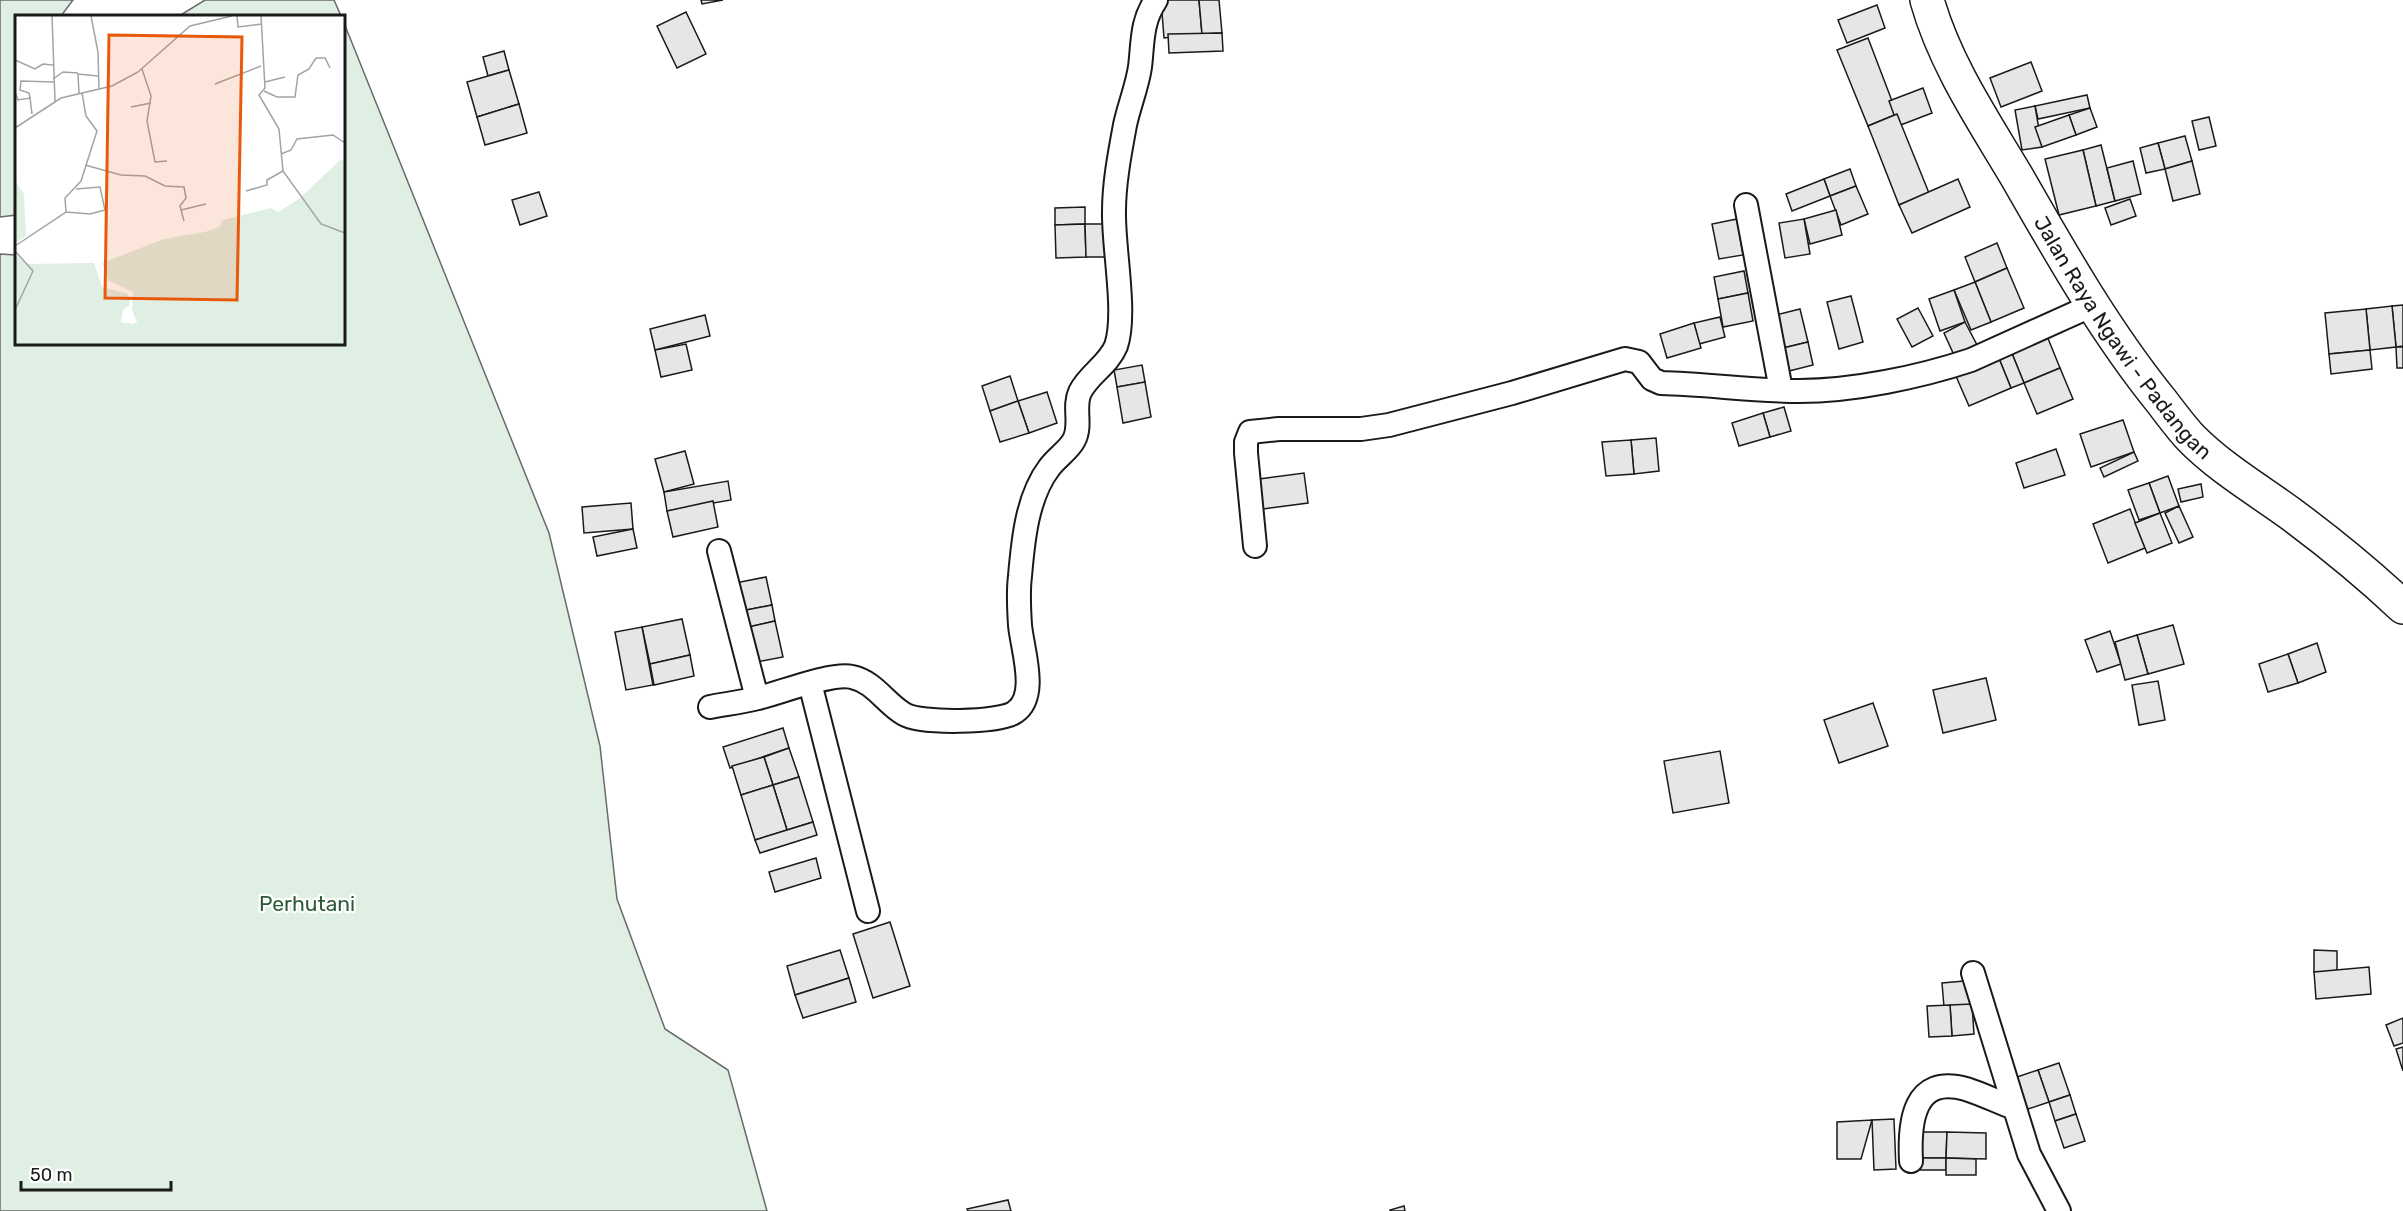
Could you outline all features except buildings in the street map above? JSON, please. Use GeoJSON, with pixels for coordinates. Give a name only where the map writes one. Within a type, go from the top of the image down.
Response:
{"type":"FeatureCollection","features":[{"type":"Feature","properties":{"kind":"highway","name":"Jalan Raya Ngawi - Padangan"},"geometry":{"type":"LineString","coordinates":[[1927,0],[1935,27],[1953,68],[2093,305],[2128,358],[2191,438],[2346,556],[2403,607]]}},
{"type":"Feature","properties":{"kind":"street"},"geometry":{"type":"LineString","coordinates":[[710,707],[757,698],[810,683],[850,676],[871,684],[904,715],[923,721],[997,718],[1015,713],[1024,703],[1028,691],[1028,672],[1020,625],[1019,578],[1025,534],[1035,493],[1048,468],[1074,440],[1077,427],[1076,402],[1081,390],[1088,379],[1104,366],[1116,345],[1120,322],[1114,210],[1125,125],[1140,67],[1144,25],[1156,0]]}},
{"type":"Feature","properties":{"kind":"street"},"geometry":{"type":"LineString","coordinates":[[1746,205],[1781,390]]}},
{"type":"Feature","properties":{"kind":"street"},"geometry":{"type":"LineString","coordinates":[[1255,546],[1246,453],[1246,442],[1250,432],[1279,429],[1361,429],[1389,425],[1512,393],[1625,359],[1639,362],[1652,379],[1661,382],[1781,390],[1819,390],[1929,373],[1971,360],[2093,305]]}},
{"type":"Feature","properties":{"kind":"street"},"geometry":{"type":"LineString","coordinates":[[719,551],[757,698]]}},
{"type":"Feature","properties":{"kind":"street"},"geometry":{"type":"LineString","coordinates":[[810,683],[868,911]]}},
{"type":"Feature","properties":{"kind":"street"},"geometry":{"type":"LineString","coordinates":[[1973,973],[2029,1154],[2059,1211]]}},
{"type":"Feature","properties":{"kind":"street"},"geometry":{"type":"LineString","coordinates":[[1911,1161],[1910,1135],[1915,1108],[1934,1090],[1947,1087],[1965,1089],[2014,1108]]}},
{"type":"Feature","properties":{"kind":"green space"},"geometry":{"type":"Polygon","coordinates":[[[0,0],[73,0],[62,15],[15,15],[15,215],[0,217],[0,0]]]}},
{"type":"Feature","properties":{"kind":"green space"},"geometry":{"type":"Polygon","coordinates":[[[205,0],[334,0],[341,15],[181,15],[205,0]]]}},
{"type":"Feature","properties":{"kind":"green space","name":"Perhutani"},"geometry":{"type":"Polygon","coordinates":[[[345,25],[549,533],[600,746],[617,899],[665,1029],[728,1070],[767,1211],[0,1211],[0,254],[15,255],[15,345],[345,345],[345,25]]]}}]}
